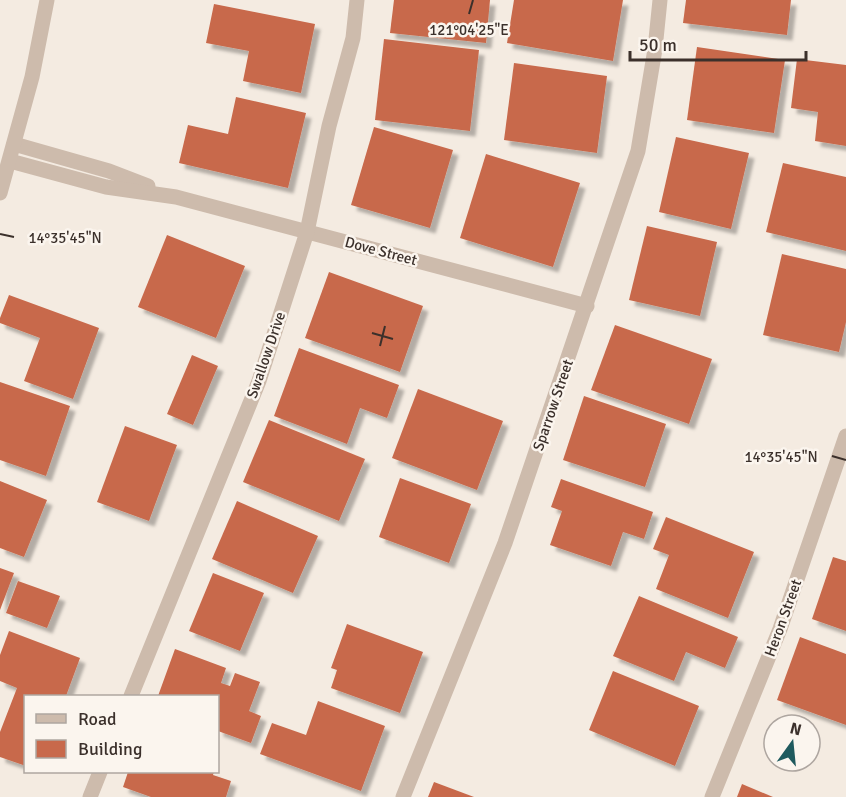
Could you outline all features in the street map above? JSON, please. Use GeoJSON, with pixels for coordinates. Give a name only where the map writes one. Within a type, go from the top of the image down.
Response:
{"type":"FeatureCollection","features":[{"type":"Feature","properties":{"kind":"street"},"geometry":{"type":"LineString","coordinates":[[0,193],[32,76],[47,0]]}},
{"type":"Feature","properties":{"kind":"street","name":"Swallow Drive"},"geometry":{"type":"LineString","coordinates":[[130,695],[259,381],[307,232],[329,126],[353,38],[357,0]]}},
{"type":"Feature","properties":{"kind":"street","name":"Sparrow Street"},"geometry":{"type":"LineString","coordinates":[[403,797],[505,543],[638,151],[655,49],[660,0]]}},
{"type":"Feature","properties":{"kind":"street","name":"Dove Street"},"geometry":{"type":"LineString","coordinates":[[15,144],[109,171],[176,197],[587,306]]}},
{"type":"Feature","properties":{"kind":"street","name":"Dove Street"},"geometry":{"type":"LineString","coordinates":[[10,161],[106,187],[176,197]]}},
{"type":"Feature","properties":{"kind":"street","name":"Heron Street"},"geometry":{"type":"LineString","coordinates":[[712,797],[780,629],[846,436]]}},
{"type":"Feature","properties":{"kind":"street"},"geometry":{"type":"LineString","coordinates":[[90,797],[99,773]]}},
{"type":"Feature","properties":{"kind":"building"},"geometry":{"type":"Polygon","coordinates":[[[394,0],[490,0],[486,43],[390,33],[394,0]]]}},
{"type":"Feature","properties":{"kind":"building"},"geometry":{"type":"Polygon","coordinates":[[[514,0],[623,0],[613,61],[507,43],[514,0]]]}},
{"type":"Feature","properties":{"kind":"building"},"geometry":{"type":"Polygon","coordinates":[[[686,0],[791,0],[787,35],[683,23],[686,0]]]}},
{"type":"Feature","properties":{"kind":"building"},"geometry":{"type":"Polygon","coordinates":[[[214,4],[315,24],[301,93],[243,81],[249,51],[206,43],[214,4]]]}},
{"type":"Feature","properties":{"kind":"building"},"geometry":{"type":"Polygon","coordinates":[[[384,39],[479,50],[470,131],[375,120],[384,39]]]}},
{"type":"Feature","properties":{"kind":"building"},"geometry":{"type":"Polygon","coordinates":[[[697,47],[785,60],[774,133],[687,120],[697,47]]]}},
{"type":"Feature","properties":{"kind":"building"},"geometry":{"type":"Polygon","coordinates":[[[797,59],[846,65],[846,146],[815,141],[818,112],[791,108],[797,59]]]}},
{"type":"Feature","properties":{"kind":"building"},"geometry":{"type":"Polygon","coordinates":[[[514,63],[607,76],[597,153],[504,140],[514,63]]]}},
{"type":"Feature","properties":{"kind":"building"},"geometry":{"type":"Polygon","coordinates":[[[236,97],[306,113],[288,188],[179,163],[188,125],[228,134],[236,97]]]}},
{"type":"Feature","properties":{"kind":"building"},"geometry":{"type":"Polygon","coordinates":[[[374,127],[453,150],[430,228],[351,205],[374,127]]]}},
{"type":"Feature","properties":{"kind":"building"},"geometry":{"type":"Polygon","coordinates":[[[676,137],[749,153],[731,229],[659,212],[676,137]]]}},
{"type":"Feature","properties":{"kind":"building"},"geometry":{"type":"Polygon","coordinates":[[[486,154],[580,183],[553,267],[460,238],[486,154]]]}},
{"type":"Feature","properties":{"kind":"building"},"geometry":{"type":"Polygon","coordinates":[[[783,163],[846,177],[846,251],[766,232],[783,163]]]}},
{"type":"Feature","properties":{"kind":"building"},"geometry":{"type":"Polygon","coordinates":[[[647,226],[717,242],[700,316],[629,300],[647,226]]]}},
{"type":"Feature","properties":{"kind":"building"},"geometry":{"type":"Polygon","coordinates":[[[167,235],[245,266],[216,338],[138,307],[167,235]]]}},
{"type":"Feature","properties":{"kind":"building"},"geometry":{"type":"Polygon","coordinates":[[[782,254],[846,269],[846,322],[839,352],[763,335],[782,254]]]}},
{"type":"Feature","properties":{"kind":"building"},"geometry":{"type":"Polygon","coordinates":[[[329,272],[423,306],[400,372],[305,338],[329,272]]]}},
{"type":"Feature","properties":{"kind":"building"},"geometry":{"type":"Polygon","coordinates":[[[9,295],[99,328],[73,399],[24,381],[40,338],[0,323],[9,295]]]}},
{"type":"Feature","properties":{"kind":"building"},"geometry":{"type":"Polygon","coordinates":[[[615,325],[712,359],[689,424],[591,390],[615,325]]]}},
{"type":"Feature","properties":{"kind":"building"},"geometry":{"type":"Polygon","coordinates":[[[299,348],[399,385],[387,418],[360,408],[347,444],[274,416],[299,348]]]}},
{"type":"Feature","properties":{"kind":"building"},"geometry":{"type":"Polygon","coordinates":[[[192,355],[218,366],[193,425],[167,414],[192,355]]]}},
{"type":"Feature","properties":{"kind":"building"},"geometry":{"type":"Polygon","coordinates":[[[0,382],[70,406],[46,476],[0,460],[0,382]]]}},
{"type":"Feature","properties":{"kind":"building"},"geometry":{"type":"Polygon","coordinates":[[[418,389],[503,421],[477,490],[392,458],[418,389]]]}},
{"type":"Feature","properties":{"kind":"building"},"geometry":{"type":"Polygon","coordinates":[[[584,396],[666,424],[645,487],[563,460],[584,396]]]}},
{"type":"Feature","properties":{"kind":"building"},"geometry":{"type":"Polygon","coordinates":[[[269,420],[365,459],[339,521],[243,482],[269,420]]]}},
{"type":"Feature","properties":{"kind":"building"},"geometry":{"type":"Polygon","coordinates":[[[125,426],[177,445],[149,521],[97,502],[125,426]]]}},
{"type":"Feature","properties":{"kind":"building"},"geometry":{"type":"Polygon","coordinates":[[[400,478],[471,504],[449,563],[379,537],[400,478]]]}},
{"type":"Feature","properties":{"kind":"building"},"geometry":{"type":"Polygon","coordinates":[[[561,479],[653,512],[644,539],[623,532],[611,566],[550,545],[562,511],[551,507],[561,479]]]}},
{"type":"Feature","properties":{"kind":"building"},"geometry":{"type":"Polygon","coordinates":[[[0,481],[47,500],[24,557],[0,548],[0,481]]]}},
{"type":"Feature","properties":{"kind":"building"},"geometry":{"type":"Polygon","coordinates":[[[237,501],[318,536],[293,593],[212,559],[237,501]]]}},
{"type":"Feature","properties":{"kind":"building"},"geometry":{"type":"Polygon","coordinates":[[[666,517],[754,552],[728,618],[656,589],[669,555],[653,549],[666,517]]]}},
{"type":"Feature","properties":{"kind":"building"},"geometry":{"type":"Polygon","coordinates":[[[833,557],[846,561],[846,631],[812,619],[833,557]]]}},
{"type":"Feature","properties":{"kind":"building"},"geometry":{"type":"Polygon","coordinates":[[[0,568],[14,573],[0,610],[0,568]]]}},
{"type":"Feature","properties":{"kind":"building"},"geometry":{"type":"Polygon","coordinates":[[[213,573],[264,593],[240,651],[189,631],[213,573]]]}},
{"type":"Feature","properties":{"kind":"building"},"geometry":{"type":"Polygon","coordinates":[[[18,581],[60,596],[47,628],[6,613],[18,581]]]}},
{"type":"Feature","properties":{"kind":"building"},"geometry":{"type":"Polygon","coordinates":[[[639,596],[738,637],[725,668],[686,652],[674,681],[613,656],[639,596]]]}},
{"type":"Feature","properties":{"kind":"building"},"geometry":{"type":"Polygon","coordinates":[[[347,624],[423,652],[400,713],[331,688],[337,670],[331,668],[347,624]]]}},
{"type":"Feature","properties":{"kind":"building"},"geometry":{"type":"Polygon","coordinates":[[[9,631],[80,658],[66,695],[24,695],[24,765],[0,757],[0,732],[17,688],[0,681],[0,655],[9,631]]]}},
{"type":"Feature","properties":{"kind":"building"},"geometry":{"type":"Polygon","coordinates":[[[800,637],[846,654],[846,725],[822,716],[822,713],[813,713],[777,700],[800,637]]]}},
{"type":"Feature","properties":{"kind":"building"},"geometry":{"type":"Polygon","coordinates":[[[175,649],[226,668],[221,683],[230,686],[235,673],[260,682],[249,711],[261,716],[251,743],[219,731],[219,695],[158,695],[175,649]]]}},
{"type":"Feature","properties":{"kind":"building"},"geometry":{"type":"Polygon","coordinates":[[[613,671],[699,706],[675,766],[589,730],[613,671]]]}},
{"type":"Feature","properties":{"kind":"building"},"geometry":{"type":"Polygon","coordinates":[[[318,701],[385,726],[361,791],[260,754],[272,723],[306,735],[318,701]]]}},
{"type":"Feature","properties":{"kind":"building"},"geometry":{"type":"Polygon","coordinates":[[[128,773],[214,773],[213,775],[231,781],[226,797],[151,797],[123,787],[128,773]]]}},
{"type":"Feature","properties":{"kind":"building"},"geometry":{"type":"Polygon","coordinates":[[[434,782],[474,797],[428,797],[434,782]]]}},
{"type":"Feature","properties":{"kind":"building"},"geometry":{"type":"Polygon","coordinates":[[[742,784],[773,797],[737,797],[742,784]]]}}]}
